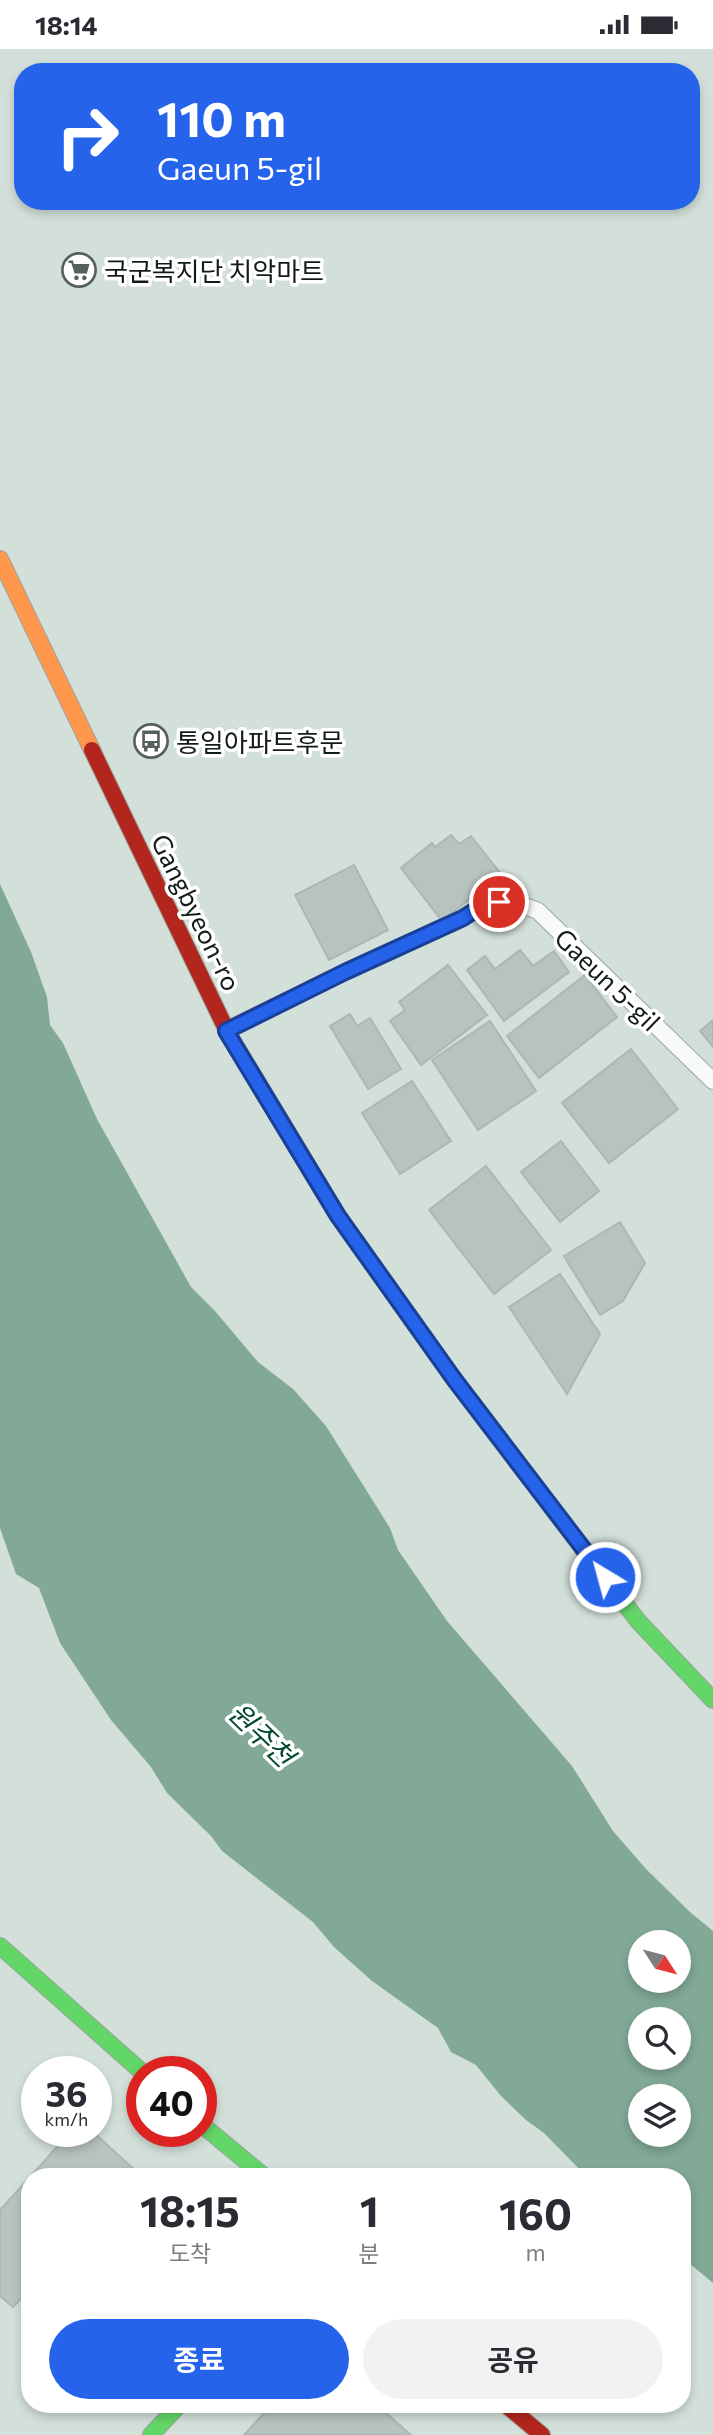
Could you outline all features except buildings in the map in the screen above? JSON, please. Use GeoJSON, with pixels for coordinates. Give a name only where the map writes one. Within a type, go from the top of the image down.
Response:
{"type":"FeatureCollection","features":[{"type":"Feature","properties":{"kind":"street","name":"Gangbyeon-ro"},"geometry":{"type":"LineString","coordinates":[[0,559],[226,1031],[338,1216],[454,1379],[638,1621],[713,1700]]}},
{"type":"Feature","properties":{"kind":"street"},"geometry":{"type":"LineString","coordinates":[[0,1946],[126,2058]]}},
{"type":"Feature","properties":{"kind":"street"},"geometry":{"type":"LineString","coordinates":[[217,2137],[254,2168]]}},
{"type":"Feature","properties":{"kind":"street"},"geometry":{"type":"LineString","coordinates":[[205,2147],[209,2154]]}},
{"type":"Feature","properties":{"kind":"street"},"geometry":{"type":"LineString","coordinates":[[151,2435],[172,2413]]}},
{"type":"Feature","properties":{"kind":"street"},"geometry":{"type":"LineString","coordinates":[[516,2413],[542,2435]]}},
{"type":"Feature","properties":{"kind":"lane","name":"Gaeun 5-gil"},"geometry":{"type":"LineString","coordinates":[[226,1031],[463,918],[480,907],[499,902],[520,904],[538,911],[713,1081]]}},
{"type":"Feature","properties":{"kind":"water","name":"원주천"},"geometry":{"type":"Polygon","coordinates":[[[0,884],[31,952],[47,997],[50,1025],[63,1043],[97,1119],[191,1287],[258,1362],[293,1389],[326,1426],[390,1528],[398,1550],[447,1621],[572,1766],[613,1831],[646,1869],[713,1931],[713,2283],[691,2265],[691,2168],[578,2168],[544,2133],[501,2096],[476,2065],[451,2052],[438,2028],[372,1981],[334,1947],[313,1922],[222,1851],[211,1836],[167,1793],[151,1767],[111,1720],[60,1643],[39,1588],[16,1574],[0,1528],[0,884]]]}},
{"type":"Feature","properties":{"kind":"traffic: fast"},"geometry":{"type":"LineString","coordinates":[[243,1058],[338,1216],[454,1379],[638,1621],[713,1700]]}},
{"type":"Feature","properties":{"kind":"traffic: fast"},"geometry":{"type":"LineString","coordinates":[[0,1946],[126,2058]]}},
{"type":"Feature","properties":{"kind":"traffic: fast"},"geometry":{"type":"LineString","coordinates":[[217,2137],[254,2168]]}},
{"type":"Feature","properties":{"kind":"traffic: fast"},"geometry":{"type":"LineString","coordinates":[[151,2435],[172,2413]]}},
{"type":"Feature","properties":{"kind":"traffic: slow"},"geometry":{"type":"LineString","coordinates":[[0,559],[92,750]]}},
{"type":"Feature","properties":{"kind":"traffic: jam"},"geometry":{"type":"LineString","coordinates":[[92,750],[227,1031],[243,1058]]}},
{"type":"Feature","properties":{"kind":"traffic: jam"},"geometry":{"type":"LineString","coordinates":[[516,2413],[542,2435]]}},
{"type":"Feature","properties":{"kind":"place","name":"국군복지단 치악마트"},"geometry":{"type":"Point","coordinates":[79,270]}},
{"type":"Feature","properties":{"kind":"place","name":"통일아파트후문"},"geometry":{"type":"Point","coordinates":[151,741]}},
{"type":"Feature","properties":{"kind":"route"},"geometry":{"type":"LineString","coordinates":[[499,902],[480,907],[463,918],[226,1031],[338,1216],[454,1379],[605,1577]]}}]}
